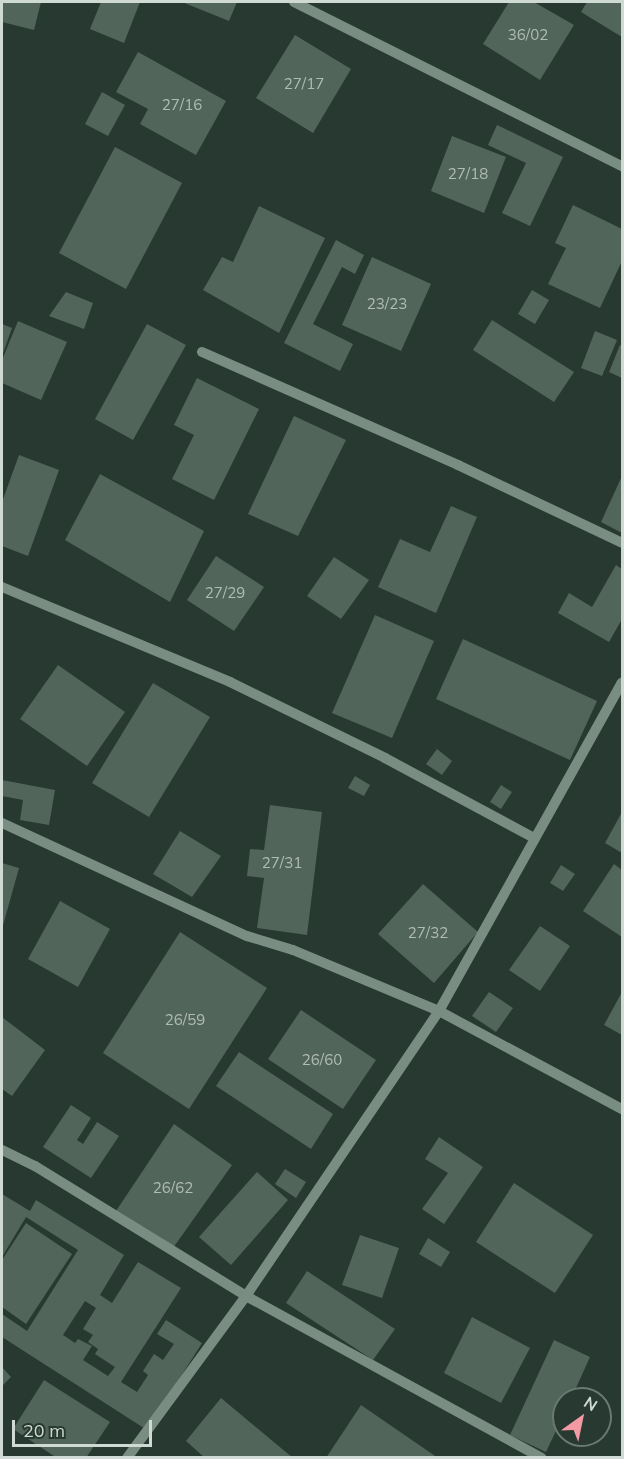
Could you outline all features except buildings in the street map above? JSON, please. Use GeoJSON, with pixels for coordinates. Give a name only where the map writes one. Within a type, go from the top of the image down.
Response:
{"type":"FeatureCollection","features":[{"type":"Feature","properties":{"kind":"street"},"geometry":{"type":"LineString","coordinates":[[294,2],[622,166]]}},
{"type":"Feature","properties":{"kind":"street"},"geometry":{"type":"LineString","coordinates":[[202,352],[458,465],[622,543]]}},
{"type":"Feature","properties":{"kind":"street"},"geometry":{"type":"LineString","coordinates":[[2,587],[230,682],[385,758],[534,838]]}},
{"type":"Feature","properties":{"kind":"street"},"geometry":{"type":"LineString","coordinates":[[127,1458],[246,1296],[439,1011],[622,682]]}},
{"type":"Feature","properties":{"kind":"street"},"geometry":{"type":"LineString","coordinates":[[2,823],[247,936],[293,950],[439,1011],[622,1109]]}},
{"type":"Feature","properties":{"kind":"street"},"geometry":{"type":"LineString","coordinates":[[2,1150],[35,1166],[246,1296],[542,1458]]}}]}
